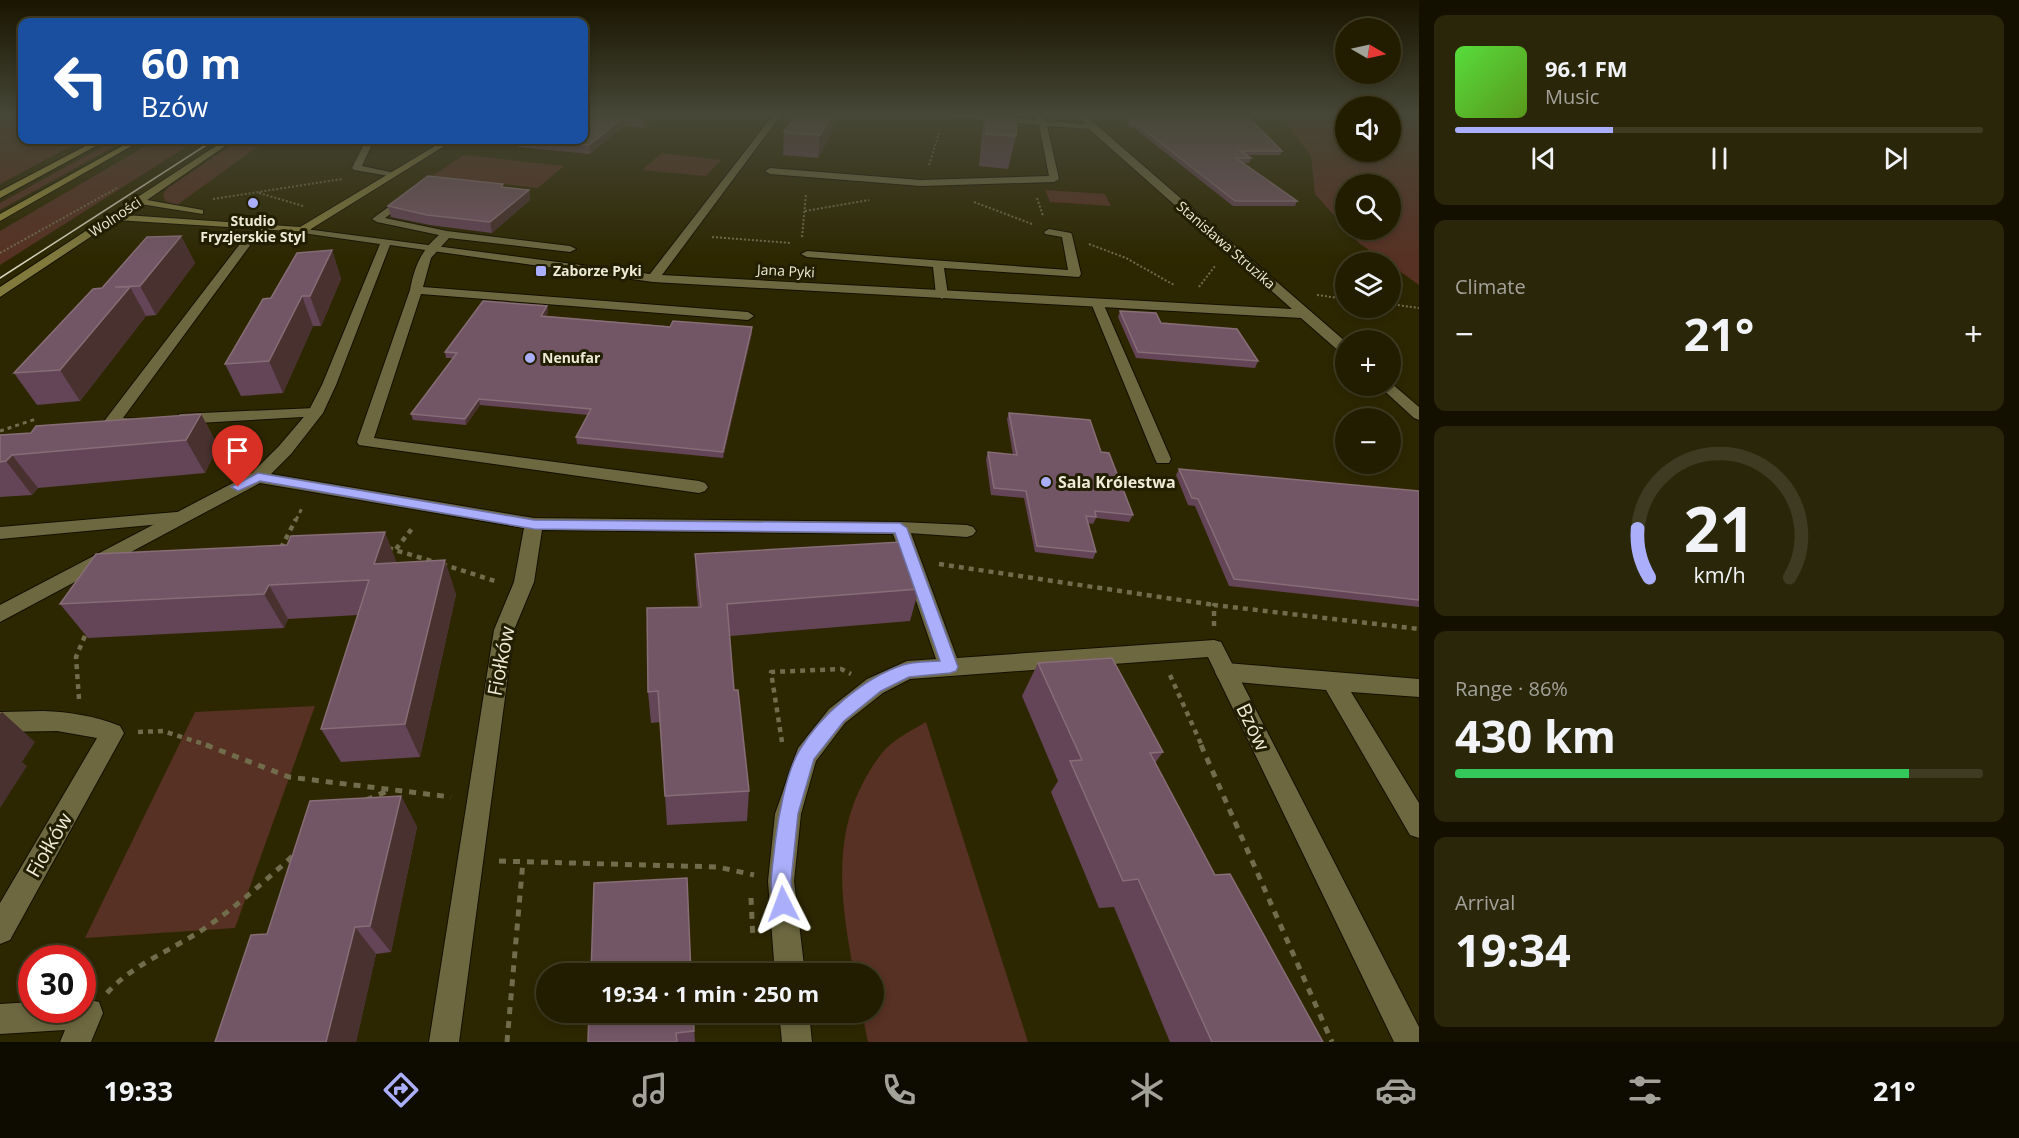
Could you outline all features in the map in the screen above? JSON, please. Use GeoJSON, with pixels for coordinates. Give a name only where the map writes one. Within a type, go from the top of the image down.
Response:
{"type":"FeatureCollection","features":[{"type":"Feature","properties":{"kind":"main road"},"geometry":{"type":"LineString","coordinates":[[0,195],[59,164]]}},
{"type":"Feature","properties":{"kind":"main road"},"geometry":{"type":"LineString","coordinates":[[0,218],[96,164]]}},
{"type":"Feature","properties":{"kind":"street","name":"Wolności"},"geometry":{"type":"LineString","coordinates":[[0,293],[194,164]]}},
{"type":"Feature","properties":{"kind":"street"},"geometry":{"type":"LineString","coordinates":[[359,164],[357,168],[388,174]]}},
{"type":"Feature","properties":{"kind":"street"},"geometry":{"type":"LineString","coordinates":[[302,230],[407,164]]}},
{"type":"Feature","properties":{"kind":"street"},"geometry":{"type":"LineString","coordinates":[[653,278],[740,164]]}},
{"type":"Feature","properties":{"kind":"street"},"geometry":{"type":"LineString","coordinates":[[770,171],[927,182],[1054,179],[1050,164]]}},
{"type":"Feature","properties":{"kind":"street","name":"Stanisława Struzika"},"geometry":{"type":"LineString","coordinates":[[1134,164],[1335,340]]}},
{"type":"Feature","properties":{"kind":"street"},"geometry":{"type":"LineString","coordinates":[[423,185],[377,219],[447,234],[570,249]]}},
{"type":"Feature","properties":{"kind":"street","name":"Jana Pyki"},"geometry":{"type":"LineString","coordinates":[[138,201],[268,226]]}},
{"type":"Feature","properties":{"kind":"street","name":"Jana Pyki"},"geometry":{"type":"LineString","coordinates":[[116,217],[268,226],[653,278],[1305,314]]}},
{"type":"Feature","properties":{"kind":"street"},"geometry":{"type":"LineString","coordinates":[[146,421],[111,423],[250,238],[268,226]]}},
{"type":"Feature","properties":{"kind":"street"},"geometry":{"type":"LineString","coordinates":[[807,254],[1075,274],[1067,235],[1049,232]]}},
{"type":"Feature","properties":{"kind":"street"},"geometry":{"type":"LineString","coordinates":[[447,234],[429,248],[421,264],[416,290],[365,442],[699,487]]}},
{"type":"Feature","properties":{"kind":"street"},"geometry":{"type":"LineString","coordinates":[[0,614],[258,477],[285,450],[315,413],[329,385],[386,242]]}},
{"type":"Feature","properties":{"kind":"street"},"geometry":{"type":"LineString","coordinates":[[938,264],[942,295]]}},
{"type":"Feature","properties":{"kind":"street"},"geometry":{"type":"LineString","coordinates":[[416,290],[748,316]]}},
{"type":"Feature","properties":{"kind":"street"},"geometry":{"type":"LineString","coordinates":[[1097,303],[1164,459]]}},
{"type":"Feature","properties":{"kind":"street"},"geometry":{"type":"LineString","coordinates":[[1397,396],[1419,415]]}},
{"type":"Feature","properties":{"kind":"street"},"geometry":{"type":"LineString","coordinates":[[169,420],[315,413]]}},
{"type":"Feature","properties":{"kind":"street"},"geometry":{"type":"LineString","coordinates":[[258,477],[534,525],[900,528],[967,531]]}},
{"type":"Feature","properties":{"kind":"street"},"geometry":{"type":"LineString","coordinates":[[0,532],[177,518]]}},
{"type":"Feature","properties":{"kind":"street","name":"Fiołków"},"geometry":{"type":"LineString","coordinates":[[444,1042],[504,630],[524,582],[534,525]]}},
{"type":"Feature","properties":{"kind":"street"},"geometry":{"type":"LineString","coordinates":[[900,528],[950,667]]}},
{"type":"Feature","properties":{"kind":"street"},"geometry":{"type":"LineString","coordinates":[[789,963],[781,881],[788,814],[806,756],[837,716],[876,686],[906,670],[1214,648]]}},
{"type":"Feature","properties":{"kind":"street","name":"Bzów"},"geometry":{"type":"LineString","coordinates":[[1214,648],[1410,1042]]}},
{"type":"Feature","properties":{"kind":"street"},"geometry":{"type":"LineString","coordinates":[[1226,672],[1419,688]]}},
{"type":"Feature","properties":{"kind":"street"},"geometry":{"type":"LineString","coordinates":[[1333,681],[1419,826]]}},
{"type":"Feature","properties":{"kind":"street"},"geometry":{"type":"LineString","coordinates":[[0,723],[60,720],[80,723],[112,733]]}},
{"type":"Feature","properties":{"kind":"street","name":"Fiołków"},"geometry":{"type":"LineString","coordinates":[[0,930],[112,733]]}},
{"type":"Feature","properties":{"kind":"street"},"geometry":{"type":"LineString","coordinates":[[0,1019],[18,1018]]}},
{"type":"Feature","properties":{"kind":"street"},"geometry":{"type":"LineString","coordinates":[[75,1042],[84,1023]]}},
{"type":"Feature","properties":{"kind":"street"},"geometry":{"type":"LineString","coordinates":[[795,1023],[797,1042]]}},
{"type":"Feature","properties":{"kind":"path"},"geometry":{"type":"LineString","coordinates":[[929,164],[925,179],[929,186],[1049,232]]}},
{"type":"Feature","properties":{"kind":"path"},"geometry":{"type":"LineString","coordinates":[[204,201],[388,174]]}},
{"type":"Feature","properties":{"kind":"path"},"geometry":{"type":"LineString","coordinates":[[0,253],[117,188]]}},
{"type":"Feature","properties":{"kind":"path"},"geometry":{"type":"LineString","coordinates":[[1034,190],[1049,232]]}},
{"type":"Feature","properties":{"kind":"path"},"geometry":{"type":"LineString","coordinates":[[686,235],[801,244],[806,192]]}},
{"type":"Feature","properties":{"kind":"path"},"geometry":{"type":"LineString","coordinates":[[257,193],[309,208]]}},
{"type":"Feature","properties":{"kind":"path"},"geometry":{"type":"LineString","coordinates":[[1067,235],[1126,258],[1184,290]]}},
{"type":"Feature","properties":{"kind":"path"},"geometry":{"type":"LineString","coordinates":[[1401,306],[1419,308]]}},
{"type":"Feature","properties":{"kind":"path"},"geometry":{"type":"LineString","coordinates":[[0,431],[36,419]]}},
{"type":"Feature","properties":{"kind":"path"},"geometry":{"type":"LineString","coordinates":[[291,549],[280,550],[306,500]]}},
{"type":"Feature","properties":{"kind":"path"},"geometry":{"type":"LineString","coordinates":[[396,549],[418,521]]}},
{"type":"Feature","properties":{"kind":"path"},"geometry":{"type":"LineString","coordinates":[[379,546],[396,549],[502,583]]}},
{"type":"Feature","properties":{"kind":"path"},"geometry":{"type":"LineString","coordinates":[[912,559],[1001,575],[1215,605],[1419,628]]}},
{"type":"Feature","properties":{"kind":"path"},"geometry":{"type":"LineString","coordinates":[[1214,648],[1215,605]]}},
{"type":"Feature","properties":{"kind":"path"},"geometry":{"type":"LineString","coordinates":[[80,723],[76,657],[88,629]]}},
{"type":"Feature","properties":{"kind":"path"},"geometry":{"type":"LineString","coordinates":[[1159,652],[1332,1042]]}},
{"type":"Feature","properties":{"kind":"path"},"geometry":{"type":"LineString","coordinates":[[112,733],[164,731],[183,736],[289,777],[478,800]]}},
{"type":"Feature","properties":{"kind":"path"},"geometry":{"type":"LineString","coordinates":[[360,802],[390,790]]}},
{"type":"Feature","properties":{"kind":"path"},"geometry":{"type":"LineString","coordinates":[[96,1004],[118,981],[200,930],[247,897],[301,848]]}},
{"type":"Feature","properties":{"kind":"path"},"geometry":{"type":"LineString","coordinates":[[471,860],[718,867],[781,881]]}},
{"type":"Feature","properties":{"kind":"path"},"geometry":{"type":"LineString","coordinates":[[507,1042],[523,861]]}},
{"type":"Feature","properties":{"kind":"shaded area"},"geometry":{"type":"Polygon","coordinates":[[[0,164],[38,164],[0,184],[0,164]]]}},
{"type":"Feature","properties":{"kind":"shaded area"},"geometry":{"type":"Polygon","coordinates":[[[72,164],[83,164],[0,210],[0,203],[72,164]]]}},
{"type":"Feature","properties":{"kind":"shaded area"},"geometry":{"type":"Polygon","coordinates":[[[115,164],[160,164],[0,265],[0,231],[115,164]]]}},
{"type":"Feature","properties":{"kind":"shaded area"},"geometry":{"type":"Polygon","coordinates":[[[204,164],[234,164],[177,205],[165,201],[163,194],[168,188],[204,164]]]}},
{"type":"Feature","properties":{"kind":"shaded area"},"geometry":{"type":"Polygon","coordinates":[[[451,164],[542,164],[564,166],[538,188],[432,176],[451,164]]]}},
{"type":"Feature","properties":{"kind":"shaded area"},"geometry":{"type":"Polygon","coordinates":[[[649,164],[718,164],[706,176],[642,170],[649,164]]]}},
{"type":"Feature","properties":{"kind":"shaded area"},"geometry":{"type":"Polygon","coordinates":[[[1312,164],[1419,164],[1419,285],[1401,272],[1401,252],[1372,252],[1356,240],[1401,240],[1401,174],[1335,174],[1335,217],[1315,194],[1312,164]]]}},
{"type":"Feature","properties":{"kind":"shaded area"},"geometry":{"type":"Polygon","coordinates":[[[1045,190],[1105,194],[1111,206],[1050,202],[1045,190]]]}},
{"type":"Feature","properties":{"kind":"shaded area"},"geometry":{"type":"Polygon","coordinates":[[[315,706],[235,928],[85,938],[195,712],[315,706]]]}},
{"type":"Feature","properties":{"kind":"shaded area"},"geometry":{"type":"Polygon","coordinates":[[[926,722],[1028,1042],[868,1042],[864,1023],[884,1023],[884,963],[852,963],[843,900],[843,851],[847,827],[864,781],[879,756],[908,732],[926,722]]]}},
{"type":"Feature","properties":{"kind":"building"},"geometry":{"type":"Polygon","coordinates":[[[1187,164],[1244,164],[1297,201],[1235,201],[1187,164]]]}},
{"type":"Feature","properties":{"kind":"building"},"geometry":{"type":"Polygon","coordinates":[[[428,176],[503,184],[501,187],[529,190],[490,222],[427,215],[388,206],[428,176]]]}},
{"type":"Feature","properties":{"kind":"building"},"geometry":{"type":"Polygon","coordinates":[[[181,236],[140,286],[115,287],[130,287],[60,370],[14,373],[93,289],[102,288],[147,237],[181,236]]]}},
{"type":"Feature","properties":{"kind":"building"},"geometry":{"type":"Polygon","coordinates":[[[332,250],[310,296],[302,296],[269,361],[225,364],[263,299],[271,298],[297,253],[332,250]]]}},
{"type":"Feature","properties":{"kind":"building"},"geometry":{"type":"Polygon","coordinates":[[[483,301],[547,306],[541,316],[670,327],[673,321],[752,327],[723,452],[576,437],[591,409],[479,399],[465,419],[411,414],[457,353],[445,352],[483,301]]]}},
{"type":"Feature","properties":{"kind":"building"},"geometry":{"type":"Polygon","coordinates":[[[1120,311],[1156,313],[1161,323],[1237,329],[1258,361],[1138,352],[1120,311]]]}},
{"type":"Feature","properties":{"kind":"building"},"geometry":{"type":"Polygon","coordinates":[[[1009,413],[1090,420],[1101,452],[1109,453],[1133,515],[1095,511],[1096,517],[1086,516],[1096,552],[1037,546],[1026,491],[994,488],[988,452],[1017,455],[1009,413]]]}},
{"type":"Feature","properties":{"kind":"building"},"geometry":{"type":"Polygon","coordinates":[[[201,414],[186,440],[12,455],[6,461],[0,462],[0,435],[31,433],[36,426],[201,414]]]}},
{"type":"Feature","properties":{"kind":"building"},"geometry":{"type":"Polygon","coordinates":[[[1179,469],[1419,491],[1419,600],[1234,579],[1198,499],[1192,498],[1179,469]]]}},
{"type":"Feature","properties":{"kind":"building"},"geometry":{"type":"Polygon","coordinates":[[[385,532],[374,564],[445,560],[405,724],[321,729],[369,580],[269,585],[264,594],[60,604],[96,554],[287,545],[291,536],[385,532]]]}},
{"type":"Feature","properties":{"kind":"building"},"geometry":{"type":"Polygon","coordinates":[[[901,542],[919,589],[727,604],[734,690],[738,690],[749,791],[665,796],[658,691],[648,692],[647,608],[701,607],[695,554],[901,542]]]}},
{"type":"Feature","properties":{"kind":"building"},"geometry":{"type":"Polygon","coordinates":[[[1112,658],[1163,752],[1150,753],[1215,875],[1230,874],[1323,1042],[1212,1042],[1138,879],[1123,881],[1070,761],[1082,760],[1038,663],[1112,658]]]}},
{"type":"Feature","properties":{"kind":"building"},"geometry":{"type":"Polygon","coordinates":[[[401,796],[370,926],[355,927],[326,1042],[215,1042],[251,935],[267,934],[310,801],[401,796]]]}},
{"type":"Feature","properties":{"kind":"building"},"geometry":{"type":"Polygon","coordinates":[[[687,878],[691,963],[591,963],[594,883],[687,878]]]}},
{"type":"Feature","properties":{"kind":"building"},"geometry":{"type":"Polygon","coordinates":[[[589,1023],[694,1023],[694,1031],[676,1033],[677,1042],[588,1042],[589,1023]]]}},
{"type":"Feature","properties":{"kind":"tram line"},"geometry":{"type":"LineString","coordinates":[[0,278],[177,164]]}},
{"type":"Feature","properties":{"kind":"place","name":"Studio Fryzjerskie Styl"},"geometry":{"type":"Point","coordinates":[253,203]}},
{"type":"Feature","properties":{"kind":"place","name":"Zaborze Pyki"},"geometry":{"type":"Point","coordinates":[541,271]}},
{"type":"Feature","properties":{"kind":"place","name":"Nenufar"},"geometry":{"type":"Point","coordinates":[530,358]}},
{"type":"Feature","properties":{"kind":"place","name":"Sala Królestwa"},"geometry":{"type":"Point","coordinates":[1046,482]}},
{"type":"Feature","properties":{"kind":"route"},"geometry":{"type":"LineString","coordinates":[[238,487],[258,477],[534,525],[900,528],[950,667],[906,670],[876,686],[837,716],[806,756],[788,814],[781,881],[783,904]]}}]}
